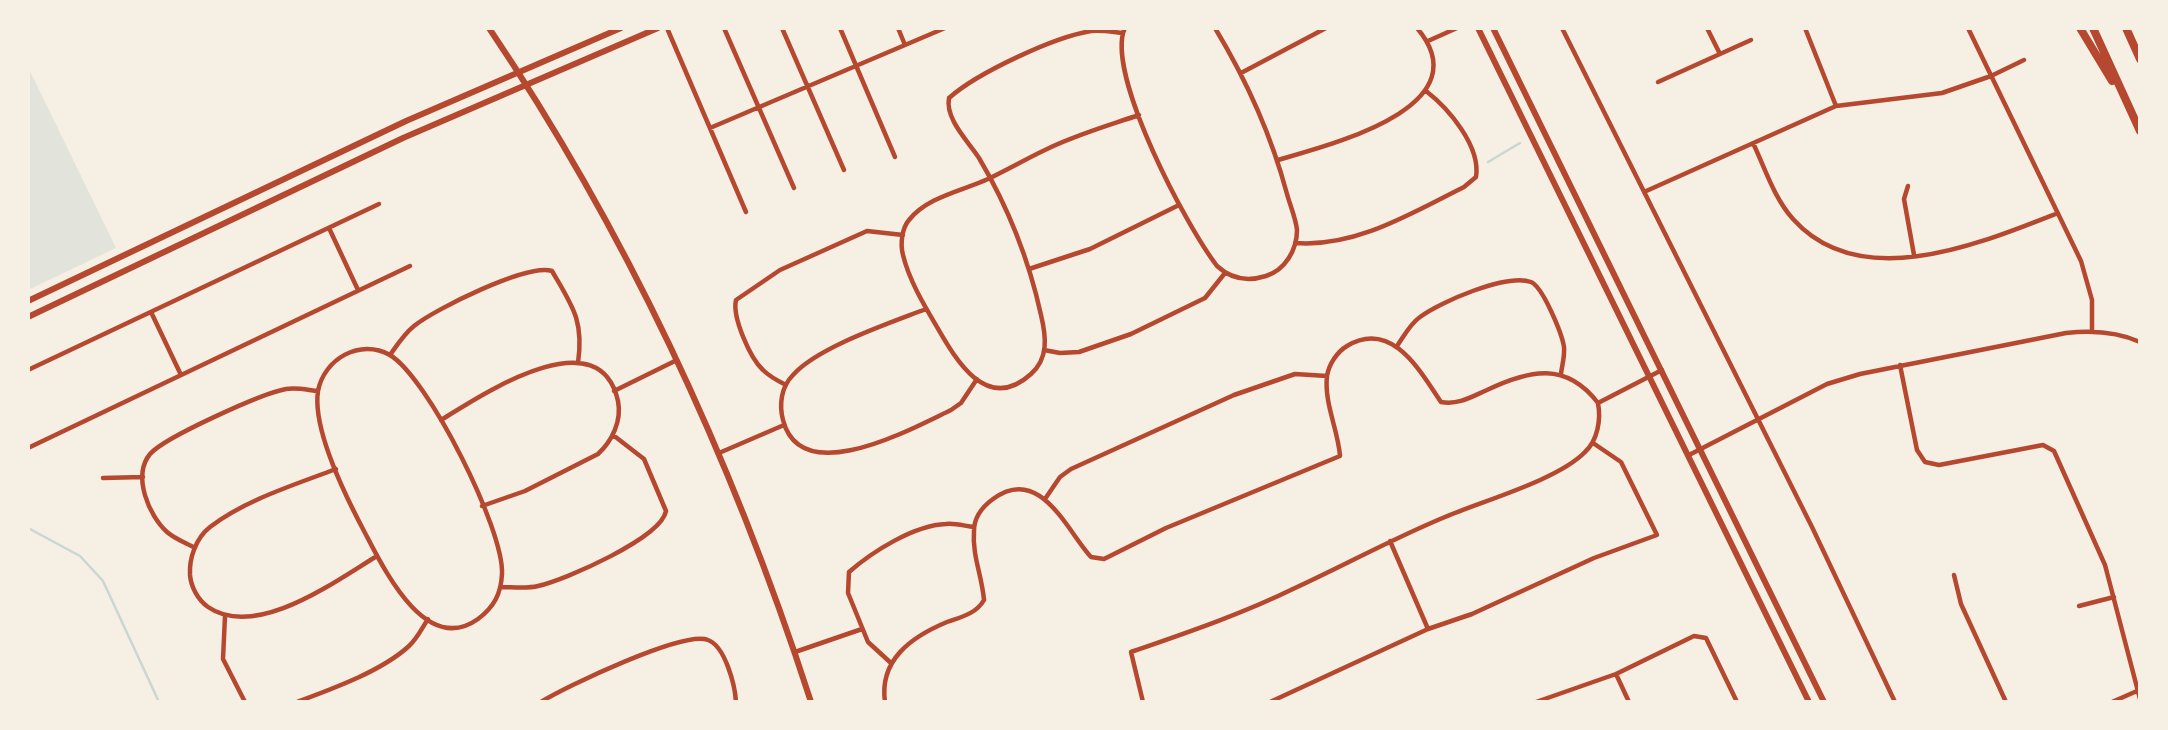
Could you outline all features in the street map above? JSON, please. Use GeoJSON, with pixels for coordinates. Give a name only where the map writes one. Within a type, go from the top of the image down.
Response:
{"type":"FeatureCollection","features":[{"type":"Feature","properties":{"kind":"highway"},"geometry":{"type":"LineString","coordinates":[[2080,28],[2133,117]]}},
{"type":"Feature","properties":{"kind":"highway"},"geometry":{"type":"LineString","coordinates":[[2093,28],[2140,131]]}},
{"type":"Feature","properties":{"kind":"highway"},"geometry":{"type":"LineString","coordinates":[[2126,28],[2140,58]]}},
{"type":"Feature","properties":{"kind":"main road"},"geometry":{"type":"LineString","coordinates":[[489,28],[519,72],[587,186],[677,360],[719,453],[795,652],[811,702]]}},
{"type":"Feature","properties":{"kind":"main road"},"geometry":{"type":"LineString","coordinates":[[28,301],[406,121],[621,28]]}},
{"type":"Feature","properties":{"kind":"main road"},"geometry":{"type":"LineString","coordinates":[[28,317],[254,209],[658,28]]}},
{"type":"Feature","properties":{"kind":"main road"},"geometry":{"type":"LineString","coordinates":[[1478,28],[1809,702]]}},
{"type":"Feature","properties":{"kind":"main road"},"geometry":{"type":"LineString","coordinates":[[1493,28],[1824,702]]}},
{"type":"Feature","properties":{"kind":"main road"},"geometry":{"type":"LineString","coordinates":[[248,197],[254,209]]}},
{"type":"Feature","properties":{"kind":"street"},"geometry":{"type":"LineString","coordinates":[[667,28],[746,212]]}},
{"type":"Feature","properties":{"kind":"street"},"geometry":{"type":"LineString","coordinates":[[724,28],[794,188]]}},
{"type":"Feature","properties":{"kind":"street"},"geometry":{"type":"LineString","coordinates":[[782,28],[844,170]]}},
{"type":"Feature","properties":{"kind":"street"},"geometry":{"type":"LineString","coordinates":[[839,28],[895,157]]}},
{"type":"Feature","properties":{"kind":"street"},"geometry":{"type":"LineString","coordinates":[[898,28],[905,45]]}},
{"type":"Feature","properties":{"kind":"street"},"geometry":{"type":"LineString","coordinates":[[710,128],[945,28]]}},
{"type":"Feature","properties":{"kind":"street"},"geometry":{"type":"LineString","coordinates":[[1139,115],[1070,139],[990,178],[920,207],[907,223],[903,234],[902,253],[926,309],[956,360],[985,385],[1014,385],[1035,371],[1046,338],[1029,269],[1012,222],[990,178],[954,120],[948,102],[962,86],[1044,47],[1087,32],[1124,31],[1121,43],[1125,67],[1139,115],[1178,206],[1201,246],[1225,273],[1250,280],[1269,275],[1284,264],[1295,243],[1297,229],[1278,160],[1241,73],[1215,28]]}},
{"type":"Feature","properties":{"kind":"street"},"geometry":{"type":"LineString","coordinates":[[1241,73],[1326,28]]}},
{"type":"Feature","properties":{"kind":"street"},"geometry":{"type":"LineString","coordinates":[[1278,160],[1338,142],[1412,107],[1426,90],[1433,64],[1428,41],[1417,28]]}},
{"type":"Feature","properties":{"kind":"street"},"geometry":{"type":"LineString","coordinates":[[1428,41],[1457,28]]}},
{"type":"Feature","properties":{"kind":"street"},"geometry":{"type":"LineString","coordinates":[[1562,28],[1845,595],[1895,702]]}},
{"type":"Feature","properties":{"kind":"street"},"geometry":{"type":"LineString","coordinates":[[1707,28],[1720,54]]}},
{"type":"Feature","properties":{"kind":"street"},"geometry":{"type":"LineString","coordinates":[[1805,28],[1836,106]]}},
{"type":"Feature","properties":{"kind":"street"},"geometry":{"type":"LineString","coordinates":[[1968,28],[2088,280],[2092,330]]}},
{"type":"Feature","properties":{"kind":"street"},"geometry":{"type":"LineString","coordinates":[[1658,82],[1751,40]]}},
{"type":"Feature","properties":{"kind":"street"},"geometry":{"type":"LineString","coordinates":[[1644,192],[1836,106],[1942,93],[1991,76],[2024,60]]}},
{"type":"Feature","properties":{"kind":"street"},"geometry":{"type":"LineString","coordinates":[[1295,243],[1332,244],[1374,229],[1464,187],[1476,177],[1474,157],[1453,114],[1426,90]]}},
{"type":"Feature","properties":{"kind":"street"},"geometry":{"type":"LineString","coordinates":[[1753,143],[1780,201],[1791,217],[1811,237],[1836,251],[1863,258],[1914,255],[1989,240],[2058,214]]}},
{"type":"Feature","properties":{"kind":"street"},"geometry":{"type":"LineString","coordinates":[[1908,186],[1904,199],[1914,255]]}},
{"type":"Feature","properties":{"kind":"street"},"geometry":{"type":"LineString","coordinates":[[28,370],[379,204]]}},
{"type":"Feature","properties":{"kind":"street"},"geometry":{"type":"LineString","coordinates":[[1029,269],[1090,249],[1178,206]]}},
{"type":"Feature","properties":{"kind":"street"},"geometry":{"type":"LineString","coordinates":[[329,228],[358,290]]}},
{"type":"Feature","properties":{"kind":"street"},"geometry":{"type":"LineString","coordinates":[[786,386],[763,370],[757,362],[736,321],[733,310],[736,300],[780,270],[867,231],[903,234]]}},
{"type":"Feature","properties":{"kind":"street"},"geometry":{"type":"LineString","coordinates":[[28,448],[410,266]]}},
{"type":"Feature","properties":{"kind":"street"},"geometry":{"type":"LineString","coordinates":[[390,355],[416,324],[505,280],[544,268],[552,271],[576,312],[582,338],[578,363]]}},
{"type":"Feature","properties":{"kind":"street"},"geometry":{"type":"LineString","coordinates":[[1044,350],[1079,352],[1152,326],[1205,298],[1225,273]]}},
{"type":"Feature","properties":{"kind":"street"},"geometry":{"type":"LineString","coordinates":[[1397,346],[1413,322],[1432,310],[1480,289],[1528,281],[1537,285],[1562,334],[1565,351],[1561,374]]}},
{"type":"Feature","properties":{"kind":"street"},"geometry":{"type":"LineString","coordinates":[[926,309],[832,350],[801,368],[786,386],[780,410],[787,433],[807,450],[835,454],[906,431],[951,410],[961,403],[977,379]]}},
{"type":"Feature","properties":{"kind":"street"},"geometry":{"type":"LineString","coordinates":[[151,312],[181,375]]}},
{"type":"Feature","properties":{"kind":"street"},"geometry":{"type":"LineString","coordinates":[[1689,455],[1827,384],[1900,365],[2092,330],[2119,334],[2140,342]]}},
{"type":"Feature","properties":{"kind":"street"},"geometry":{"type":"LineString","coordinates":[[885,702],[883,685],[891,663],[906,645],[978,609],[984,600],[973,548],[974,527],[985,506],[999,494],[1017,491],[1045,499],[1059,512],[1091,558],[1104,559],[1166,528],[1340,456],[1327,397],[1327,376],[1330,365],[1340,350],[1355,341],[1373,338],[1397,346],[1411,357],[1441,402],[1452,404],[1505,381],[1547,373],[1561,374],[1580,382],[1598,403],[1598,430],[1592,443],[1576,460],[1537,480],[1390,541],[1293,590],[1192,631],[1131,652],[1143,702]]}},
{"type":"Feature","properties":{"kind":"street"},"geometry":{"type":"LineString","coordinates":[[364,349],[390,355],[400,361],[416,380],[441,420],[482,506],[502,571],[499,595],[488,611],[472,623],[454,628],[438,626],[417,614],[402,596],[377,556],[336,469],[321,428],[316,404],[320,380],[330,365],[346,353],[364,349]]}},
{"type":"Feature","properties":{"kind":"street"},"geometry":{"type":"LineString","coordinates":[[614,391],[677,360]]}},
{"type":"Feature","properties":{"kind":"street"},"geometry":{"type":"LineString","coordinates":[[441,420],[482,396],[545,366],[568,361],[589,366],[607,380],[614,391],[618,402],[617,425],[598,454],[525,491],[482,506]]}},
{"type":"Feature","properties":{"kind":"street"},"geometry":{"type":"LineString","coordinates":[[1900,365],[1917,450],[1925,462],[1939,465],[2043,446],[2054,451],[2105,565],[2140,699]]}},
{"type":"Feature","properties":{"kind":"street"},"geometry":{"type":"LineString","coordinates":[[1598,403],[1662,370]]}},
{"type":"Feature","properties":{"kind":"street"},"geometry":{"type":"LineString","coordinates":[[1045,499],[1060,477],[1071,469],[1184,415],[1295,374],[1327,376]]}},
{"type":"Feature","properties":{"kind":"street"},"geometry":{"type":"LineString","coordinates":[[195,548],[169,534],[158,523],[142,488],[151,454],[215,416],[276,391],[290,388],[318,391]]}},
{"type":"Feature","properties":{"kind":"street"},"geometry":{"type":"LineString","coordinates":[[719,453],[784,425]]}},
{"type":"Feature","properties":{"kind":"street"},"geometry":{"type":"LineString","coordinates":[[500,587],[537,587],[597,562],[654,531],[664,520],[666,512],[643,459],[612,435]]}},
{"type":"Feature","properties":{"kind":"street"},"geometry":{"type":"LineString","coordinates":[[1270,702],[1428,629],[1472,614],[1594,558],[1657,535],[1621,461],[1592,443]]}},
{"type":"Feature","properties":{"kind":"street"},"geometry":{"type":"LineString","coordinates":[[336,469],[239,510],[210,527],[199,538],[191,559],[194,590],[203,603],[225,616],[239,620],[252,618],[284,607],[326,587],[377,556]]}},
{"type":"Feature","properties":{"kind":"street"},"geometry":{"type":"LineString","coordinates":[[103,478],[143,477]]}},
{"type":"Feature","properties":{"kind":"street"},"geometry":{"type":"LineString","coordinates":[[891,663],[868,642],[862,629],[848,593],[849,572],[859,563],[907,536],[926,529],[948,523],[974,527]]}},
{"type":"Feature","properties":{"kind":"street"},"geometry":{"type":"LineString","coordinates":[[1390,541],[1428,629]]}},
{"type":"Feature","properties":{"kind":"street"},"geometry":{"type":"LineString","coordinates":[[1954,575],[1961,604],[2006,702]]}},
{"type":"Feature","properties":{"kind":"street"},"geometry":{"type":"LineString","coordinates":[[2079,606],[2114,597]]}},
{"type":"Feature","properties":{"kind":"street"},"geometry":{"type":"LineString","coordinates":[[225,616],[223,659],[245,702]]}},
{"type":"Feature","properties":{"kind":"street"},"geometry":{"type":"LineString","coordinates":[[297,702],[342,685],[401,653],[411,645],[428,619]]}},
{"type":"Feature","properties":{"kind":"street"},"geometry":{"type":"LineString","coordinates":[[795,652],[862,629]]}},
{"type":"Feature","properties":{"kind":"street"},"geometry":{"type":"LineString","coordinates":[[1536,702],[1616,674],[1694,636],[1706,638],[1737,702]]}},
{"type":"Feature","properties":{"kind":"street"},"geometry":{"type":"LineString","coordinates":[[541,702],[603,670],[688,640],[704,638],[711,641],[723,656],[736,702]]}},
{"type":"Feature","properties":{"kind":"street"},"geometry":{"type":"LineString","coordinates":[[1616,674],[1629,702]]}},
{"type":"Feature","properties":{"kind":"street"},"geometry":{"type":"LineString","coordinates":[[2112,702],[2137,691]]}},
{"type":"Feature","properties":{"kind":"shaded area"},"geometry":{"type":"Polygon","coordinates":[[[28,67],[116,248],[28,290],[28,67]]]}},
{"type":"Feature","properties":{"kind":"waterway"},"geometry":{"type":"LineString","coordinates":[[1488,162],[1520,143]]}},
{"type":"Feature","properties":{"kind":"waterway"},"geometry":{"type":"LineString","coordinates":[[28,528],[80,556],[103,581],[159,702]]}}]}
